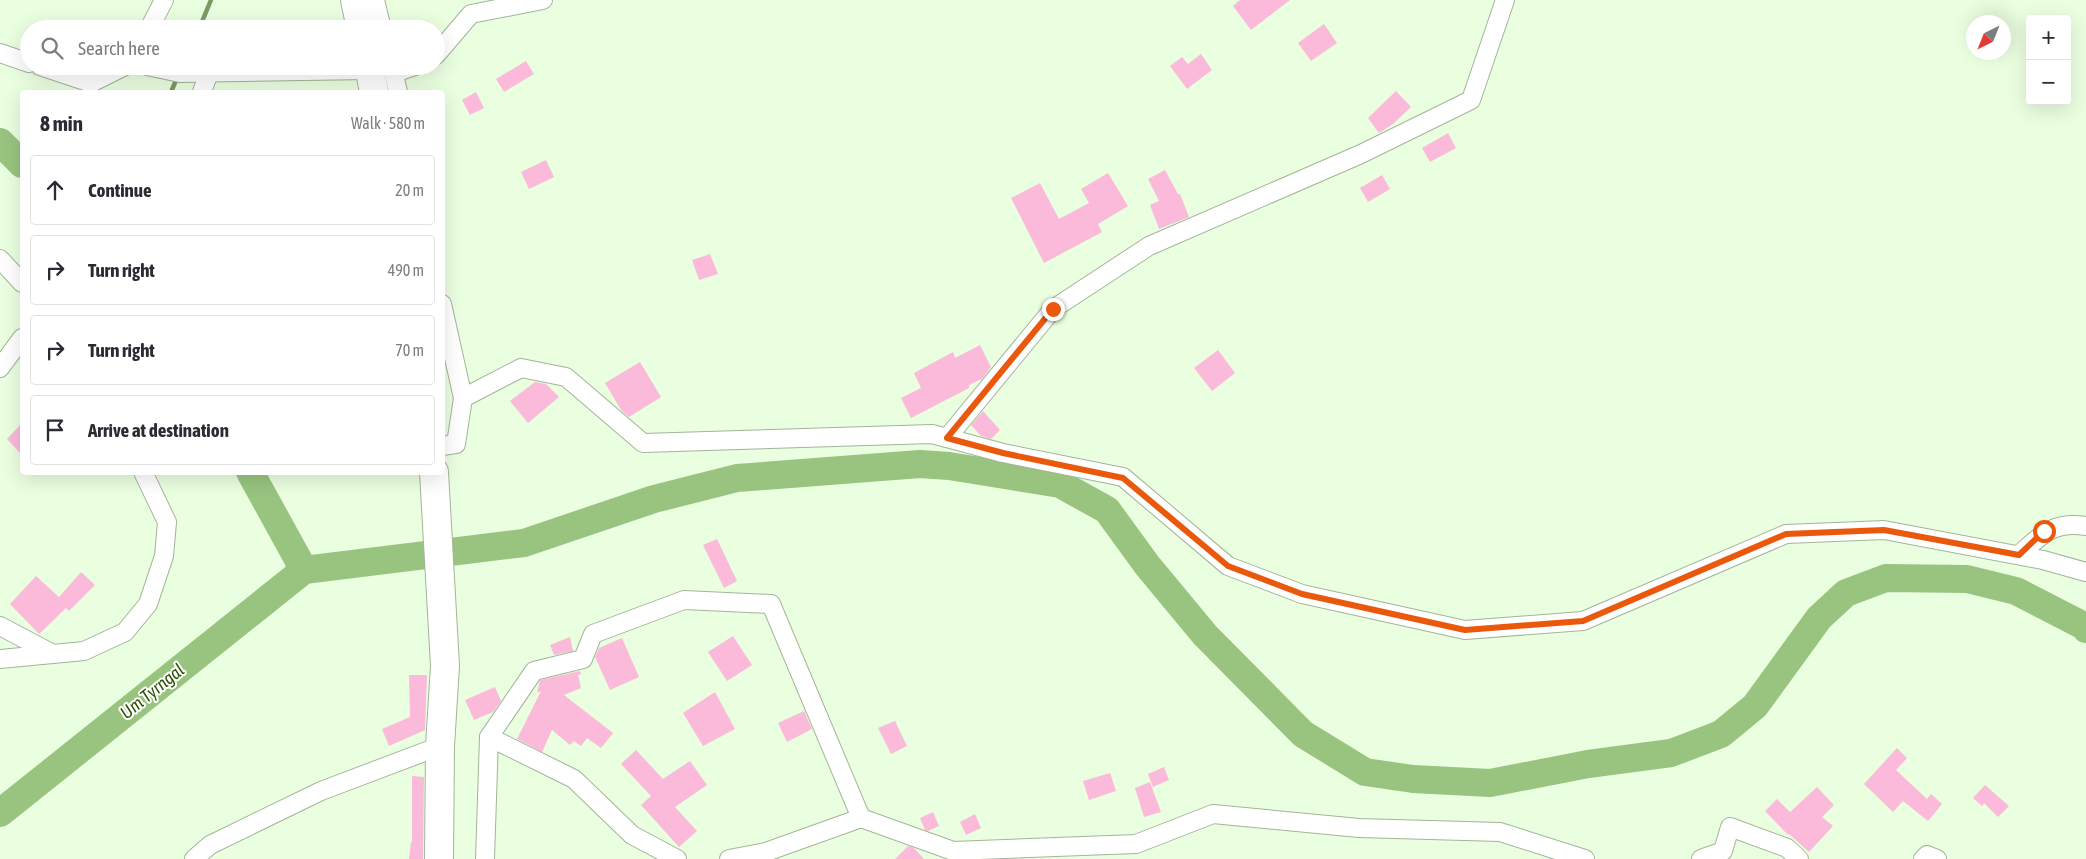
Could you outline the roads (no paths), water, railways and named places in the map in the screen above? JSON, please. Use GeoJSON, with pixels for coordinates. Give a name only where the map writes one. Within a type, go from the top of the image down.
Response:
{"type":"FeatureCollection","features":[{"type":"Feature","properties":{"kind":"highway"},"geometry":{"type":"LineString","coordinates":[[355,0],[359,20]]}},
{"type":"Feature","properties":{"kind":"highway"},"geometry":{"type":"LineString","coordinates":[[434,476],[445,666],[440,746],[439,859]]}},
{"type":"Feature","properties":{"kind":"street"},"geometry":{"type":"LineString","coordinates":[[154,20],[164,0]]}},
{"type":"Feature","properties":{"kind":"street"},"geometry":{"type":"LineString","coordinates":[[375,0],[380,20]]}},
{"type":"Feature","properties":{"kind":"street"},"geometry":{"type":"LineString","coordinates":[[445,44],[471,14],[543,0]]}},
{"type":"Feature","properties":{"kind":"street"},"geometry":{"type":"LineString","coordinates":[[947,438],[1053,309],[1141,252],[1360,154],[1471,100],[1505,0]]}},
{"type":"Feature","properties":{"kind":"street"},"geometry":{"type":"LineString","coordinates":[[0,54],[20,60]]}},
{"type":"Feature","properties":{"kind":"street"},"geometry":{"type":"LineString","coordinates":[[69,75],[91,82],[106,75]]}},
{"type":"Feature","properties":{"kind":"street"},"geometry":{"type":"LineString","coordinates":[[203,90],[208,75]]}},
{"type":"Feature","properties":{"kind":"street"},"geometry":{"type":"LineString","coordinates":[[380,75],[396,90]]}},
{"type":"Feature","properties":{"kind":"street"},"geometry":{"type":"LineString","coordinates":[[0,259],[20,282]]}},
{"type":"Feature","properties":{"kind":"street"},"geometry":{"type":"LineString","coordinates":[[445,317],[463,398],[456,444],[445,446]]}},
{"type":"Feature","properties":{"kind":"street"},"geometry":{"type":"LineString","coordinates":[[0,368],[20,341]]}},
{"type":"Feature","properties":{"kind":"street"},"geometry":{"type":"LineString","coordinates":[[463,398],[521,368],[566,377],[643,443],[932,434],[1003,453],[1123,478],[1228,566],[1302,594],[1465,630],[1583,621],[1786,534],[1884,530],[2019,555],[2086,572]]}},
{"type":"Feature","properties":{"kind":"street"},"geometry":{"type":"LineString","coordinates":[[0,659],[84,651],[125,632],[148,604],[164,556],[167,522],[144,475]]}},
{"type":"Feature","properties":{"kind":"street"},"geometry":{"type":"LineString","coordinates":[[2019,555],[2044,531],[2074,524],[2086,526]]}},
{"type":"Feature","properties":{"kind":"street"},"geometry":{"type":"LineString","coordinates":[[485,859],[489,737],[534,671],[583,658],[593,634],[684,600],[771,604],[860,818]]}},
{"type":"Feature","properties":{"kind":"street"},"geometry":{"type":"LineString","coordinates":[[0,626],[54,654]]}},
{"type":"Feature","properties":{"kind":"street"},"geometry":{"type":"LineString","coordinates":[[489,737],[574,779],[632,835],[677,859]]}},
{"type":"Feature","properties":{"kind":"street"},"geometry":{"type":"LineString","coordinates":[[194,859],[210,845],[321,791],[440,746]]}},
{"type":"Feature","properties":{"kind":"street"},"geometry":{"type":"LineString","coordinates":[[729,859],[766,852],[860,818],[953,851],[1136,844],[1213,814],[1359,828],[1500,832],[1585,859]]}},
{"type":"Feature","properties":{"kind":"street"},"geometry":{"type":"LineString","coordinates":[[1701,859],[1723,851],[1730,827],[1787,848],[1799,859]]}},
{"type":"Feature","properties":{"kind":"street"},"geometry":{"type":"LineString","coordinates":[[1923,859],[1927,855],[1937,859]]}},
{"type":"Feature","properties":{"kind":"waterway"},"geometry":{"type":"LineString","coordinates":[[203,20],[211,0]]}},
{"type":"Feature","properties":{"kind":"waterway"},"geometry":{"type":"LineString","coordinates":[[172,90],[177,78]]}},
{"type":"Feature","properties":{"kind":"waterway"},"geometry":{"type":"LineString","coordinates":[[0,142],[20,162]]}},
{"type":"Feature","properties":{"kind":"waterway"},"geometry":{"type":"LineString","coordinates":[[304,570],[524,543],[654,499],[737,478],[920,464],[949,466],[1060,484],[1107,510],[1147,565],[1205,635],[1303,734],[1365,772],[1413,779],[1490,783],[1588,764],[1671,753],[1721,734],[1755,706],[1819,618],[1846,593],[1886,578],[1967,579],[2016,591],[2084,626],[2086,629]]}},
{"type":"Feature","properties":{"kind":"waterway"},"geometry":{"type":"LineString","coordinates":[[252,475],[304,570]]}},
{"type":"Feature","properties":{"kind":"waterway","name":"Um Tyrngal"},"geometry":{"type":"LineString","coordinates":[[0,813],[304,570]]}}]}
